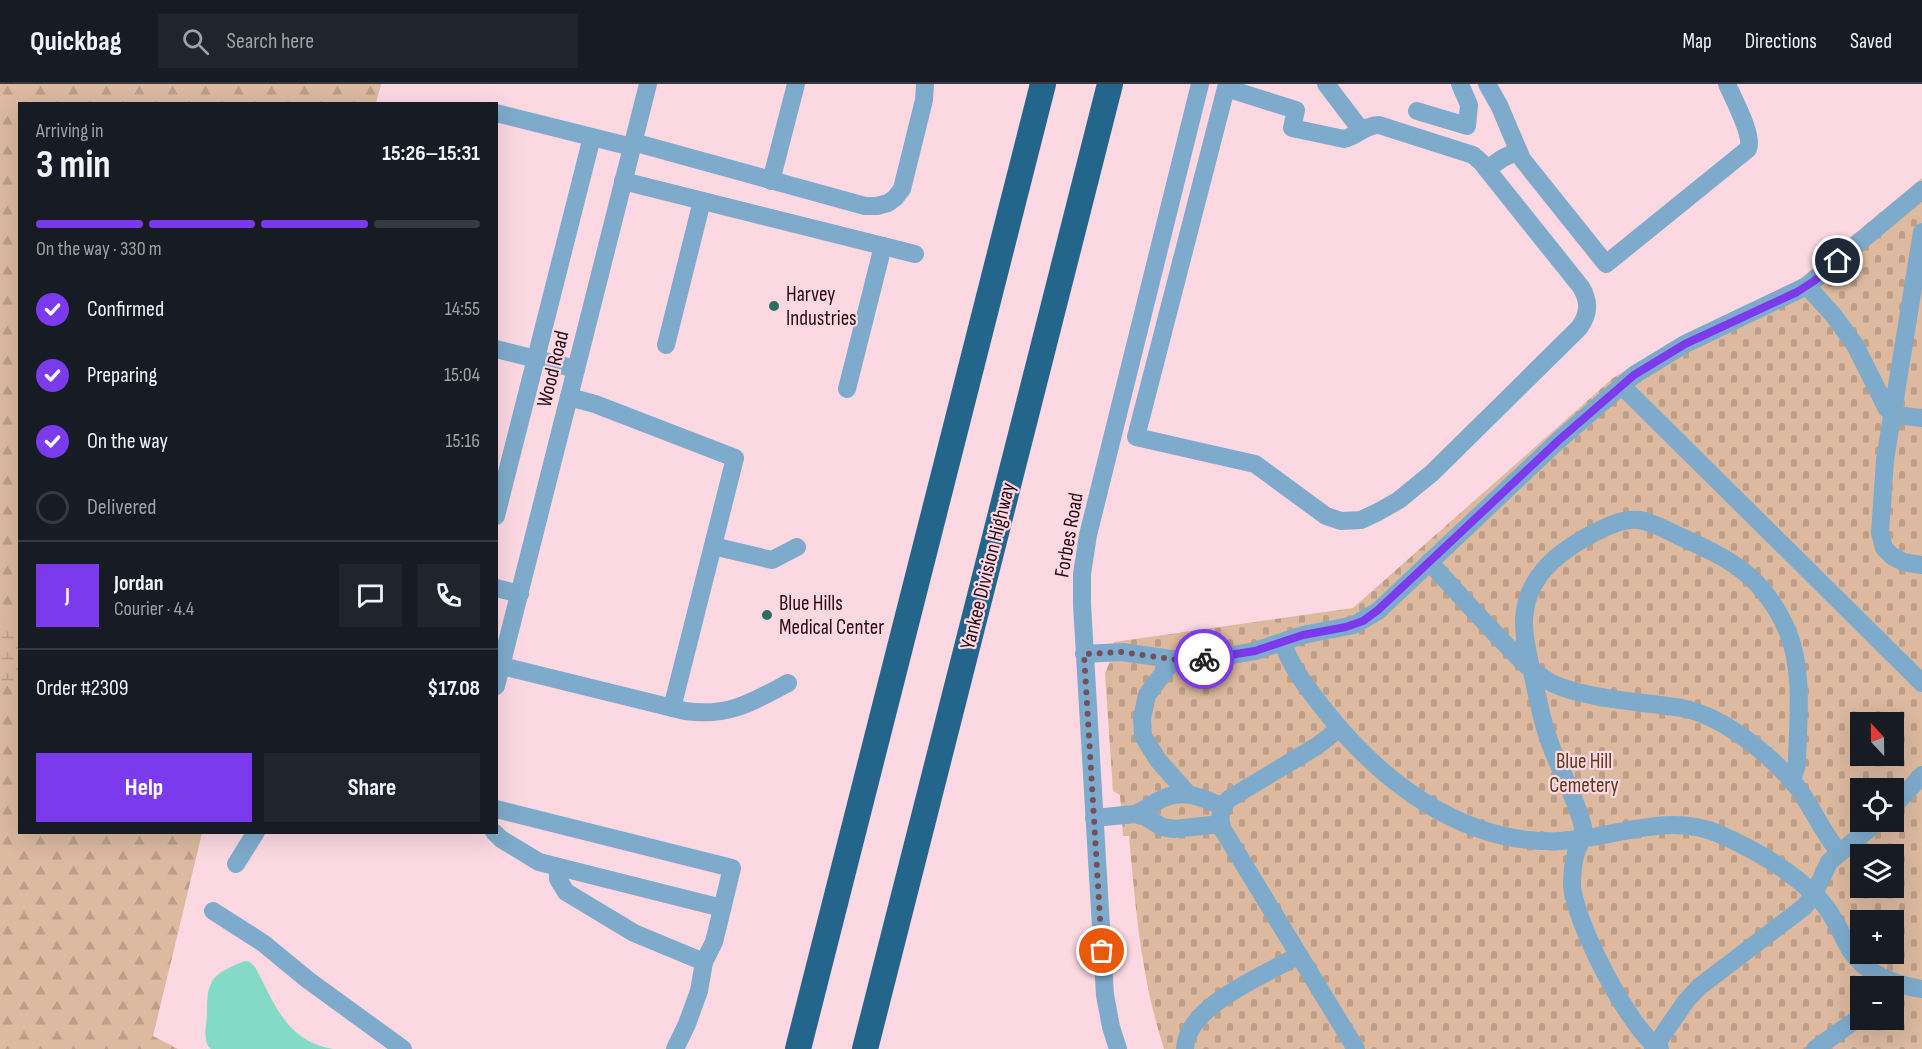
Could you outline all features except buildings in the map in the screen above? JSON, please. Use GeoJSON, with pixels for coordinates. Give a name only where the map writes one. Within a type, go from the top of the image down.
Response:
{"type":"FeatureCollection","features":[{"type":"Feature","properties":{"kind":"highway"},"geometry":{"type":"LineString","coordinates":[[798,1049],[1043,84]]}},
{"type":"Feature","properties":{"kind":"highway","name":"Yankee Division Highway"},"geometry":{"type":"LineString","coordinates":[[865,1049],[1110,84]]}},
{"type":"Feature","properties":{"kind":"street","name":"Wood Road"},"geometry":{"type":"LineString","coordinates":[[498,679],[648,84]]}},
{"type":"Feature","properties":{"kind":"street"},"geometry":{"type":"LineString","coordinates":[[771,181],[796,84]]}},
{"type":"Feature","properties":{"kind":"street"},"geometry":{"type":"LineString","coordinates":[[498,112],[633,144],[866,206],[877,206],[892,201],[902,189],[924,100],[925,84]]}},
{"type":"Feature","properties":{"kind":"street","name":"Forbes Road"},"geometry":{"type":"LineString","coordinates":[[1116,1044],[1105,995],[1082,588],[1088,536],[1200,84]]}},
{"type":"Feature","properties":{"kind":"street"},"geometry":{"type":"LineString","coordinates":[[1326,84],[1361,130]]}},
{"type":"Feature","properties":{"kind":"street"},"geometry":{"type":"LineString","coordinates":[[1417,111],[1467,126],[1469,105],[1460,84]]}},
{"type":"Feature","properties":{"kind":"street"},"geometry":{"type":"LineString","coordinates":[[1487,84],[1499,105],[1518,151],[1528,167],[1606,264],[1748,149],[1750,140],[1727,84]]}},
{"type":"Feature","properties":{"kind":"street"},"geometry":{"type":"LineString","coordinates":[[1226,88],[1296,110],[1292,128],[1337,139],[1350,137],[1370,126],[1379,126],[1469,153],[1487,169],[1581,286],[1587,298],[1587,311],[1579,328],[1442,464],[1411,491],[1368,517],[1354,521],[1341,521],[1326,516],[1254,464],[1136,437],[1226,88]]}},
{"type":"Feature","properties":{"kind":"street"},"geometry":{"type":"LineString","coordinates":[[498,508],[592,136]]}},
{"type":"Feature","properties":{"kind":"street"},"geometry":{"type":"LineString","coordinates":[[1487,169],[1518,151]]}},
{"type":"Feature","properties":{"kind":"street"},"geometry":{"type":"LineString","coordinates":[[623,181],[915,254]]}},
{"type":"Feature","properties":{"kind":"street"},"geometry":{"type":"LineString","coordinates":[[1084,654],[1122,652],[1170,659],[1197,649],[1254,640],[1283,643],[1312,633],[1346,627],[1363,621],[1378,610],[1567,433],[1650,364],[1685,344],[1807,286],[1922,190]]}},
{"type":"Feature","properties":{"kind":"street"},"geometry":{"type":"LineString","coordinates":[[666,345],[702,201]]}},
{"type":"Feature","properties":{"kind":"street"},"geometry":{"type":"LineString","coordinates":[[1922,232],[1917,297],[1892,414],[1885,460],[1881,538],[1884,548],[1892,556],[1903,562],[1922,565]]}},
{"type":"Feature","properties":{"kind":"street"},"geometry":{"type":"LineString","coordinates":[[847,389],[883,246]]}},
{"type":"Feature","properties":{"kind":"street"},"geometry":{"type":"LineString","coordinates":[[1807,286],[1856,345],[1882,401],[1892,414],[1922,418]]}},
{"type":"Feature","properties":{"kind":"street"},"geometry":{"type":"LineString","coordinates":[[498,350],[576,369]]}},
{"type":"Feature","properties":{"kind":"street"},"geometry":{"type":"LineString","coordinates":[[1622,386],[1922,684]]}},
{"type":"Feature","properties":{"kind":"street"},"geometry":{"type":"LineString","coordinates":[[569,397],[595,404],[735,458],[672,708]]}},
{"type":"Feature","properties":{"kind":"street"},"geometry":{"type":"LineString","coordinates":[[1791,781],[1797,761],[1797,672],[1791,640],[1777,611],[1756,584],[1736,565],[1649,523],[1634,520],[1610,526],[1570,546],[1548,563],[1531,589],[1525,612],[1525,633],[1548,739],[1582,821],[1584,833],[1574,862],[1573,893],[1578,913],[1593,949],[1633,1020],[1656,1048],[1686,1001],[1705,980],[1797,912],[1814,894],[1825,868],[1839,852],[1864,832]]}},
{"type":"Feature","properties":{"kind":"street"},"geometry":{"type":"LineString","coordinates":[[713,546],[771,560],[797,547]]}},
{"type":"Feature","properties":{"kind":"street"},"geometry":{"type":"LineString","coordinates":[[1429,562],[1515,654],[1548,681],[1567,689],[1692,710],[1712,718],[1748,742],[1791,781],[1826,836],[1839,852]]}},
{"type":"Feature","properties":{"kind":"street"},"geometry":{"type":"LineString","coordinates":[[498,588],[520,594]]}},
{"type":"Feature","properties":{"kind":"street"},"geometry":{"type":"LineString","coordinates":[[1283,643],[1297,674],[1359,750],[1409,792],[1458,821],[1484,831],[1524,839],[1556,841],[1582,839],[1657,826],[1682,826],[1709,830],[1769,861],[1814,894],[1833,917],[1856,958],[1879,976]]}},
{"type":"Feature","properties":{"kind":"street"},"geometry":{"type":"LineString","coordinates":[[1170,659],[1147,694],[1142,718],[1143,736],[1158,760],[1188,794]]}},
{"type":"Feature","properties":{"kind":"street"},"geometry":{"type":"LineString","coordinates":[[502,666],[700,713],[728,711],[754,701],[788,683]]}},
{"type":"Feature","properties":{"kind":"street"},"geometry":{"type":"LineString","coordinates":[[1094,818],[1135,814],[1168,828],[1222,815],[1233,796],[1317,746],[1340,729]]}},
{"type":"Feature","properties":{"kind":"street"},"geometry":{"type":"LineString","coordinates":[[1904,795],[1922,775]]}},
{"type":"Feature","properties":{"kind":"street"},"geometry":{"type":"LineString","coordinates":[[1135,814],[1165,798],[1188,794],[1203,798],[1222,815],[1299,955],[1356,1049]]}},
{"type":"Feature","properties":{"kind":"street"},"geometry":{"type":"LineString","coordinates":[[498,810],[732,868],[714,942],[704,962],[700,984],[684,1033],[675,1049]]}},
{"type":"Feature","properties":{"kind":"street"},"geometry":{"type":"LineString","coordinates":[[236,864],[255,834]]}},
{"type":"Feature","properties":{"kind":"street"},"geometry":{"type":"LineString","coordinates":[[496,834],[528,856],[558,867],[722,908]]}},
{"type":"Feature","properties":{"kind":"street"},"geometry":{"type":"LineString","coordinates":[[558,867],[558,879],[566,892],[634,933],[704,962]]}},
{"type":"Feature","properties":{"kind":"street"},"geometry":{"type":"LineString","coordinates":[[213,911],[263,943],[403,1049]]}},
{"type":"Feature","properties":{"kind":"street"},"geometry":{"type":"LineString","coordinates":[[1185,1049],[1189,1030],[1205,1011],[1222,998],[1299,955]]}},
{"type":"Feature","properties":{"kind":"street"},"geometry":{"type":"LineString","coordinates":[[1904,987],[1922,988]]}},
{"type":"Feature","properties":{"kind":"street"},"geometry":{"type":"LineString","coordinates":[[1815,1049],[1850,1024]]}},
{"type":"Feature","properties":{"kind":"green space"},"geometry":{"type":"Polygon","coordinates":[[[0,84],[381,84],[376,102],[18,102],[18,834],[202,834],[153,1036],[178,1049],[0,1049],[0,84]]]}},
{"type":"Feature","properties":{"kind":"green space","name":"Blue Hill Cemetery"},"geometry":{"type":"Polygon","coordinates":[[[1922,178],[1922,1049],[1164,1049],[1145,970],[1129,836],[1123,836],[1120,795],[1113,791],[1105,673],[1111,660],[1114,642],[1353,608],[1613,378],[1686,334],[1800,279],[1922,178]]]}},
{"type":"Feature","properties":{"kind":"green space"},"geometry":{"type":"Polygon","coordinates":[[[0,615],[18,635],[18,682],[0,683],[0,615]]]}},
{"type":"Feature","properties":{"kind":"shaded area"},"geometry":{"type":"Polygon","coordinates":[[[245,961],[255,967],[276,1007],[293,1029],[317,1045],[333,1049],[211,1049],[208,1046],[206,1030],[210,985],[218,974],[245,961]]]}},
{"type":"Feature","properties":{"kind":"way so far"},"geometry":{"type":"LineString","coordinates":[[1102,951],[1084,654],[1122,652],[1178,660],[1204,659]]}},
{"type":"Feature","properties":{"kind":"place","name":"Harvey Industries"},"geometry":{"type":"Point","coordinates":[774,306]}},
{"type":"Feature","properties":{"kind":"place","name":"Blue Hills Medical Center"},"geometry":{"type":"Point","coordinates":[767,615]}},
{"type":"Feature","properties":{"kind":"route"},"geometry":{"type":"LineString","coordinates":[[1204,659],[1265,649],[1303,635],[1354,625],[1371,616],[1575,426],[1634,375],[1685,344],[1797,292],[1823,275],[1838,261]]}}]}
